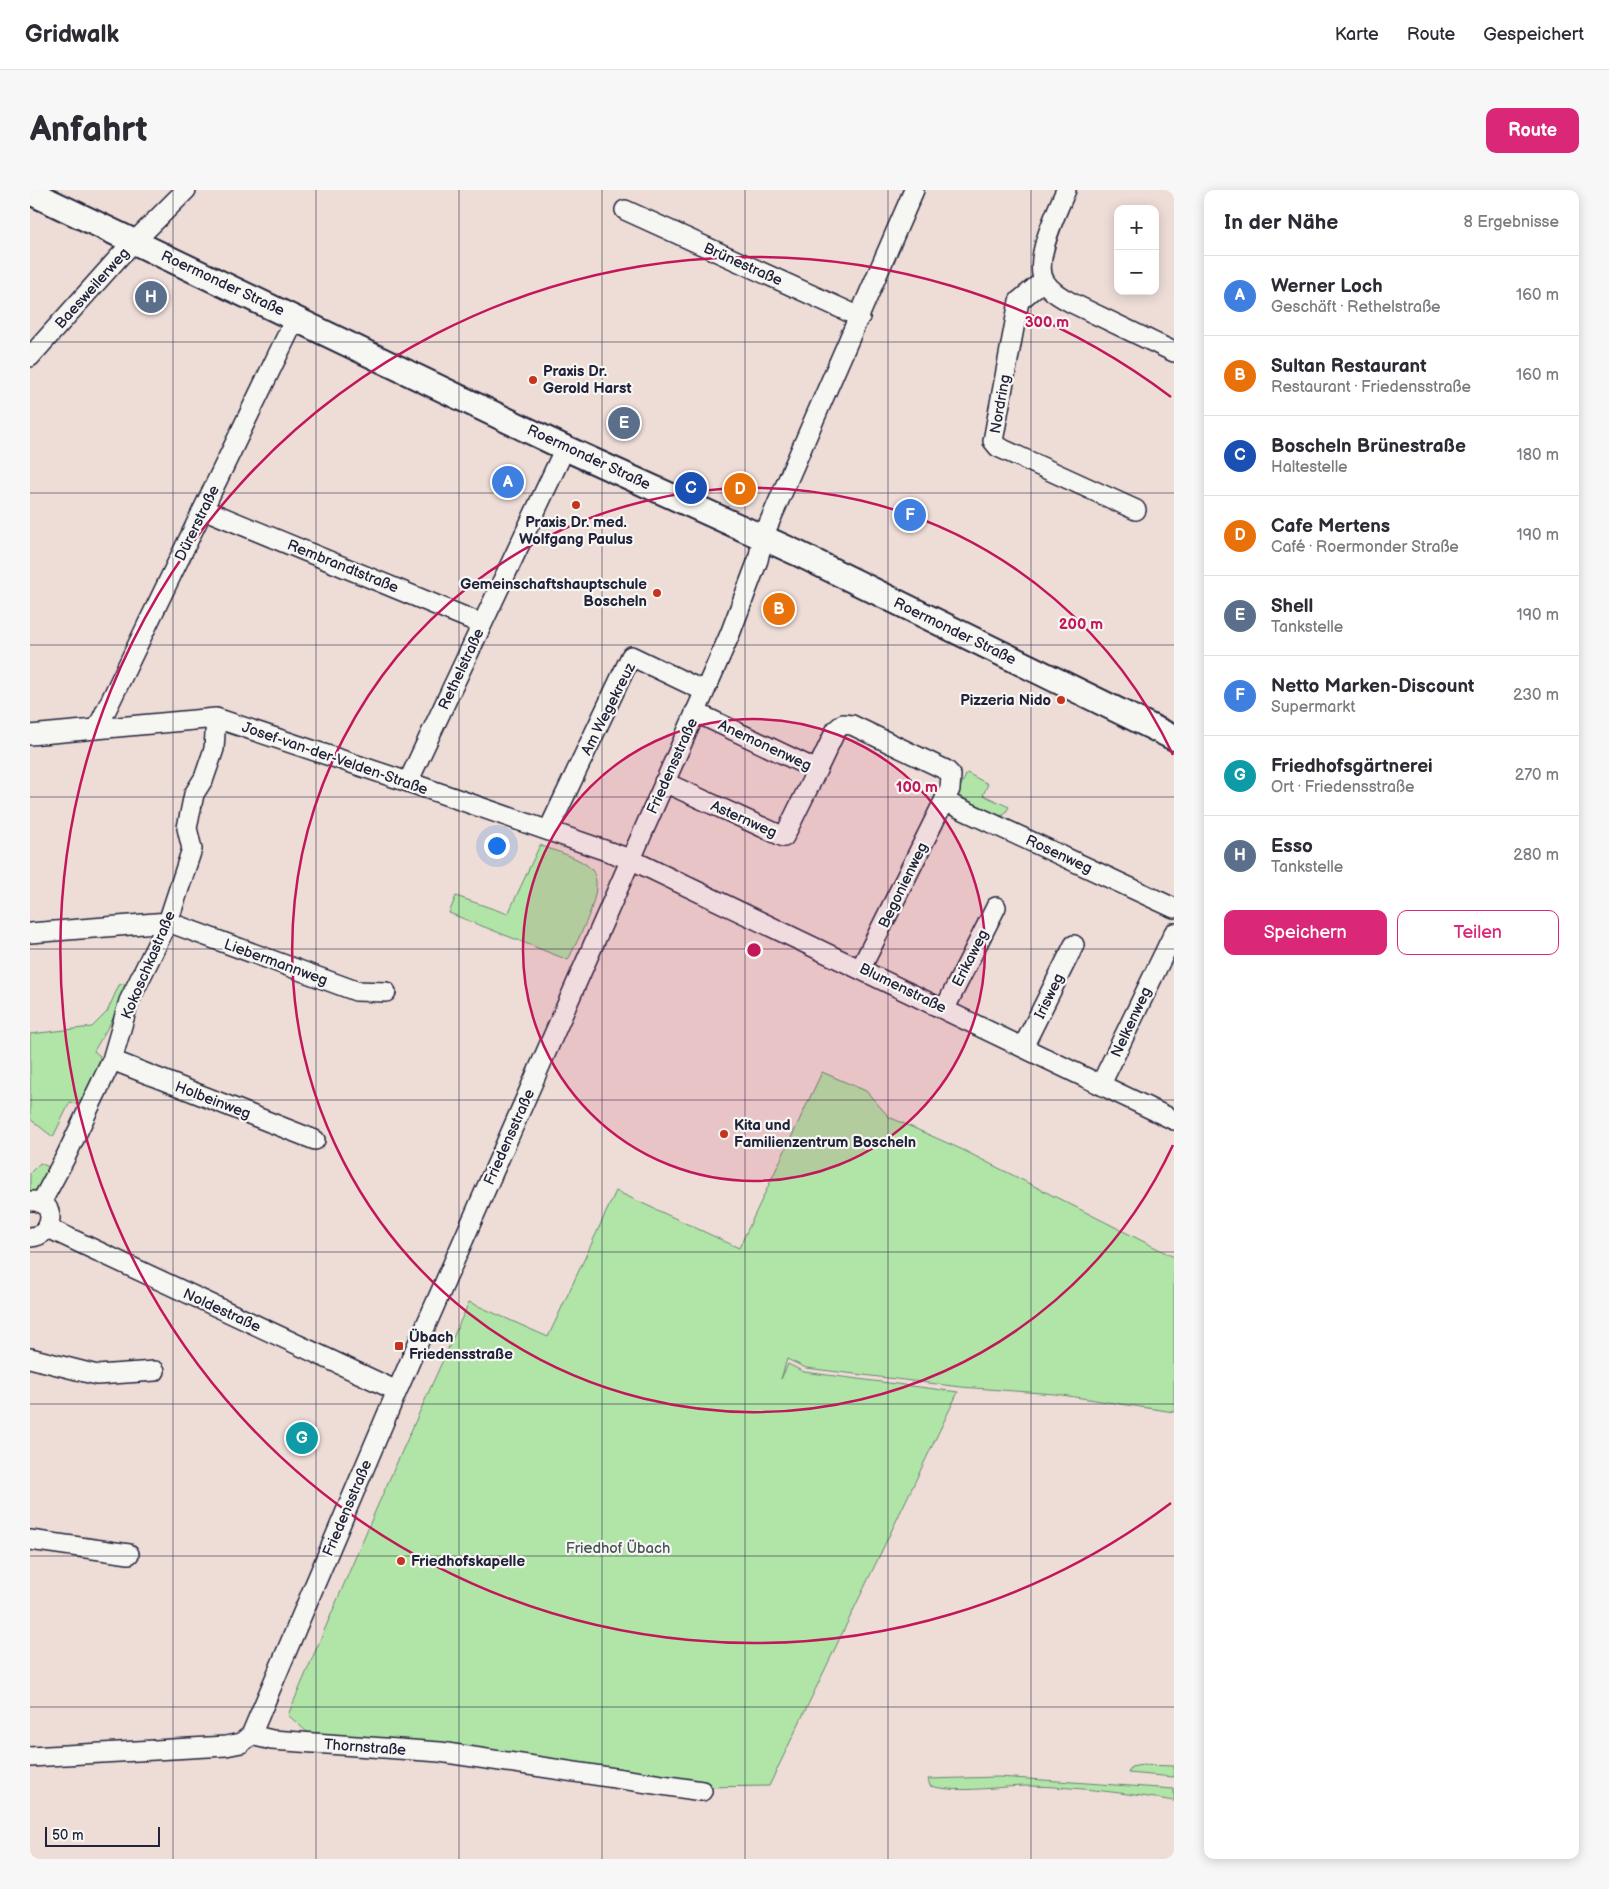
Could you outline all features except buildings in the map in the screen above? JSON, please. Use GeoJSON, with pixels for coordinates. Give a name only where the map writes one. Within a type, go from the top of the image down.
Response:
{"type":"FeatureCollection","features":[{"type":"Feature","properties":{"kind":"main road","name":"Roermonder Straße"},"geometry":{"type":"LineString","coordinates":[[30,192],[296,317],[565,448],[763,537],[1174,738]]}},
{"type":"Feature","properties":{"kind":"street","name":"Baesweilerweg"},"geometry":{"type":"LineString","coordinates":[[30,357],[134,242],[186,190]]}},
{"type":"Feature","properties":{"kind":"street"},"geometry":{"type":"LineString","coordinates":[[763,537],[914,190]]}},
{"type":"Feature","properties":{"kind":"street"},"geometry":{"type":"LineString","coordinates":[[1066,190],[1047,238],[1041,268],[1044,280],[1057,295],[1174,352]]}},
{"type":"Feature","properties":{"kind":"street","name":"Brünestraße"},"geometry":{"type":"LineString","coordinates":[[625,210],[860,317]]}},
{"type":"Feature","properties":{"kind":"street","name":"Nordring"},"geometry":{"type":"LineString","coordinates":[[1044,280],[1019,302],[993,441],[998,447],[1136,510]]}},
{"type":"Feature","properties":{"kind":"street","name":"Dürerstraße"},"geometry":{"type":"LineString","coordinates":[[98,729],[296,317]]}},
{"type":"Feature","properties":{"kind":"street","name":"Rethelstraße"},"geometry":{"type":"LineString","coordinates":[[408,782],[565,448]]}},
{"type":"Feature","properties":{"kind":"street","name":"Rembrandtstraße"},"geometry":{"type":"LineString","coordinates":[[204,509],[482,624]]}},
{"type":"Feature","properties":{"kind":"street","name":"Friedensstraße"},"geometry":{"type":"LineString","coordinates":[[251,1735],[397,1391],[630,858],[696,712],[758,560],[763,537]]}},
{"type":"Feature","properties":{"kind":"street","name":"Am Wegekreuz"},"geometry":{"type":"LineString","coordinates":[[549,830],[631,656],[704,691]]}},
{"type":"Feature","properties":{"kind":"street","name":"Anemonenweg"},"geometry":{"type":"LineString","coordinates":[[696,712],[817,770],[836,730],[843,724],[852,725],[946,770],[952,780],[944,801]]}},
{"type":"Feature","properties":{"kind":"street","name":"Josef-van-der-Velden-Straße"},"geometry":{"type":"LineString","coordinates":[[30,735],[216,718],[630,858]]}},
{"type":"Feature","properties":{"kind":"street","name":"Kokoschkastraße"},"geometry":{"type":"LineString","coordinates":[[36,1202],[66,1158],[112,1060],[129,1001],[168,922],[192,848],[187,828],[194,794],[204,778],[214,749],[216,718]]}},
{"type":"Feature","properties":{"kind":"street","name":"Asternweg"},"geometry":{"type":"LineString","coordinates":[[664,782],[784,837],[817,770]]}},
{"type":"Feature","properties":{"kind":"street","name":"Rosenweg"},"geometry":{"type":"LineString","coordinates":[[944,801],[1174,908]]}},
{"type":"Feature","properties":{"kind":"street","name":"Begonienweg"},"geometry":{"type":"LineString","coordinates":[[861,968],[944,801]]}},
{"type":"Feature","properties":{"kind":"street","name":"Blumenstraße"},"geometry":{"type":"LineString","coordinates":[[630,858],[945,1008],[1174,1120]]}},
{"type":"Feature","properties":{"kind":"street","name":"Erikaweg"},"geometry":{"type":"LineString","coordinates":[[945,1008],[996,907]]}},
{"type":"Feature","properties":{"kind":"street"},"geometry":{"type":"LineString","coordinates":[[30,933],[168,922]]}},
{"type":"Feature","properties":{"kind":"street","name":"Liebermannweg"},"geometry":{"type":"LineString","coordinates":[[168,922],[356,991],[386,992]]}},
{"type":"Feature","properties":{"kind":"street","name":"Nelkenweg"},"geometry":{"type":"LineString","coordinates":[[1100,1084],[1174,933]]}},
{"type":"Feature","properties":{"kind":"street","name":"Irisweg"},"geometry":{"type":"LineString","coordinates":[[1023,1047],[1074,945]]}},
{"type":"Feature","properties":{"kind":"street","name":"Holbeinweg"},"geometry":{"type":"LineString","coordinates":[[112,1060],[315,1140]]}},
{"type":"Feature","properties":{"kind":"street"},"geometry":{"type":"LineString","coordinates":[[30,1237],[39,1235],[48,1228],[51,1216],[47,1208],[36,1202]]}},
{"type":"Feature","properties":{"kind":"street","name":"Noldestraße"},"geometry":{"type":"LineString","coordinates":[[48,1228],[397,1391]]}},
{"type":"Feature","properties":{"kind":"street"},"geometry":{"type":"LineString","coordinates":[[30,1358],[97,1375],[155,1371]]}},
{"type":"Feature","properties":{"kind":"street"},"geometry":{"type":"LineString","coordinates":[[30,1540],[130,1554]]}},
{"type":"Feature","properties":{"kind":"street"},"geometry":{"type":"LineString","coordinates":[[30,1757],[226,1746],[241,1743],[251,1735]]}},
{"type":"Feature","properties":{"kind":"street","name":"Thornstraße"},"geometry":{"type":"LineString","coordinates":[[251,1735],[272,1740],[440,1752],[702,1791]]}},
{"type":"Feature","properties":{"kind":"green space"},"geometry":{"type":"Polygon","coordinates":[[[967,773],[988,784],[983,795],[1009,807],[1004,815],[991,818],[954,800],[967,773]]]}},
{"type":"Feature","properties":{"kind":"green space"},"geometry":{"type":"Polygon","coordinates":[[[540,845],[568,855],[587,865],[596,878],[596,889],[589,915],[568,960],[449,913],[456,896],[508,914],[540,845]]]}},
{"type":"Feature","properties":{"kind":"green space"},"geometry":{"type":"Polygon","coordinates":[[[124,983],[125,989],[116,1019],[112,1020],[94,1051],[100,1056],[99,1064],[84,1107],[70,1102],[53,1137],[30,1119],[30,1034],[92,1027],[107,1012],[119,985],[124,983]]]}},
{"type":"Feature","properties":{"kind":"green space","name":"Friedhof Übach"},"geometry":{"type":"Polygon","coordinates":[[[822,1072],[866,1091],[889,1117],[963,1150],[1174,1257],[1174,1412],[1055,1394],[961,1387],[806,1368],[787,1359],[781,1379],[788,1364],[804,1372],[958,1392],[769,1786],[700,1787],[451,1746],[307,1732],[288,1715],[377,1507],[469,1302],[548,1337],[616,1191],[739,1248],[822,1072]]]}},
{"type":"Feature","properties":{"kind":"green space"},"geometry":{"type":"Polygon","coordinates":[[[40,1163],[51,1168],[46,1178],[30,1195],[30,1173],[40,1163]]]}},
{"type":"Feature","properties":{"kind":"green space"},"geometry":{"type":"Polygon","coordinates":[[[1142,1765],[1174,1766],[1174,1777],[1128,1773],[1131,1767],[1142,1765]]]}},
{"type":"Feature","properties":{"kind":"green space"},"geometry":{"type":"Polygon","coordinates":[[[999,1777],[1174,1789],[1174,1801],[1138,1795],[1066,1788],[1018,1786],[967,1790],[942,1788],[930,1786],[928,1779],[999,1777]]]}},
{"type":"Feature","properties":{"kind":"place","name":"Esso"},"geometry":{"type":"Point","coordinates":[151,297]}},
{"type":"Feature","properties":{"kind":"place","name":"Praxis Dr. Gerold Harst"},"geometry":{"type":"Point","coordinates":[533,380]}},
{"type":"Feature","properties":{"kind":"place","name":"Shell"},"geometry":{"type":"Point","coordinates":[624,423]}},
{"type":"Feature","properties":{"kind":"place","name":"Werner Loch"},"geometry":{"type":"Point","coordinates":[508,482]}},
{"type":"Feature","properties":{"kind":"place","name":"Boscheln Brünestraße"},"geometry":{"type":"Point","coordinates":[691,488]}},
{"type":"Feature","properties":{"kind":"place","name":"Cafe Mertens"},"geometry":{"type":"Point","coordinates":[740,489]}},
{"type":"Feature","properties":{"kind":"place","name":"Praxis Dr. med. Wolfgang Paulus"},"geometry":{"type":"Point","coordinates":[576,505]}},
{"type":"Feature","properties":{"kind":"place","name":"Netto Marken-Discount"},"geometry":{"type":"Point","coordinates":[910,515]}},
{"type":"Feature","properties":{"kind":"place","name":"Gemeinschaftshauptschule Boscheln"},"geometry":{"type":"Point","coordinates":[657,593]}},
{"type":"Feature","properties":{"kind":"place","name":"Sultan Restaurant"},"geometry":{"type":"Point","coordinates":[779,609]}},
{"type":"Feature","properties":{"kind":"place","name":"Pizzeria Nido"},"geometry":{"type":"Point","coordinates":[1061,700]}},
{"type":"Feature","properties":{"kind":"place","name":"Kita und Familienzentrum Boscheln"},"geometry":{"type":"Point","coordinates":[724,1134]}},
{"type":"Feature","properties":{"kind":"place","name":"Übach Friedensstraße"},"geometry":{"type":"Point","coordinates":[399,1346]}},
{"type":"Feature","properties":{"kind":"place","name":"Friedhofsgärtnerei"},"geometry":{"type":"Point","coordinates":[302,1438]}},
{"type":"Feature","properties":{"kind":"place","name":"Friedhofskapelle"},"geometry":{"type":"Point","coordinates":[401,1561]}}]}
